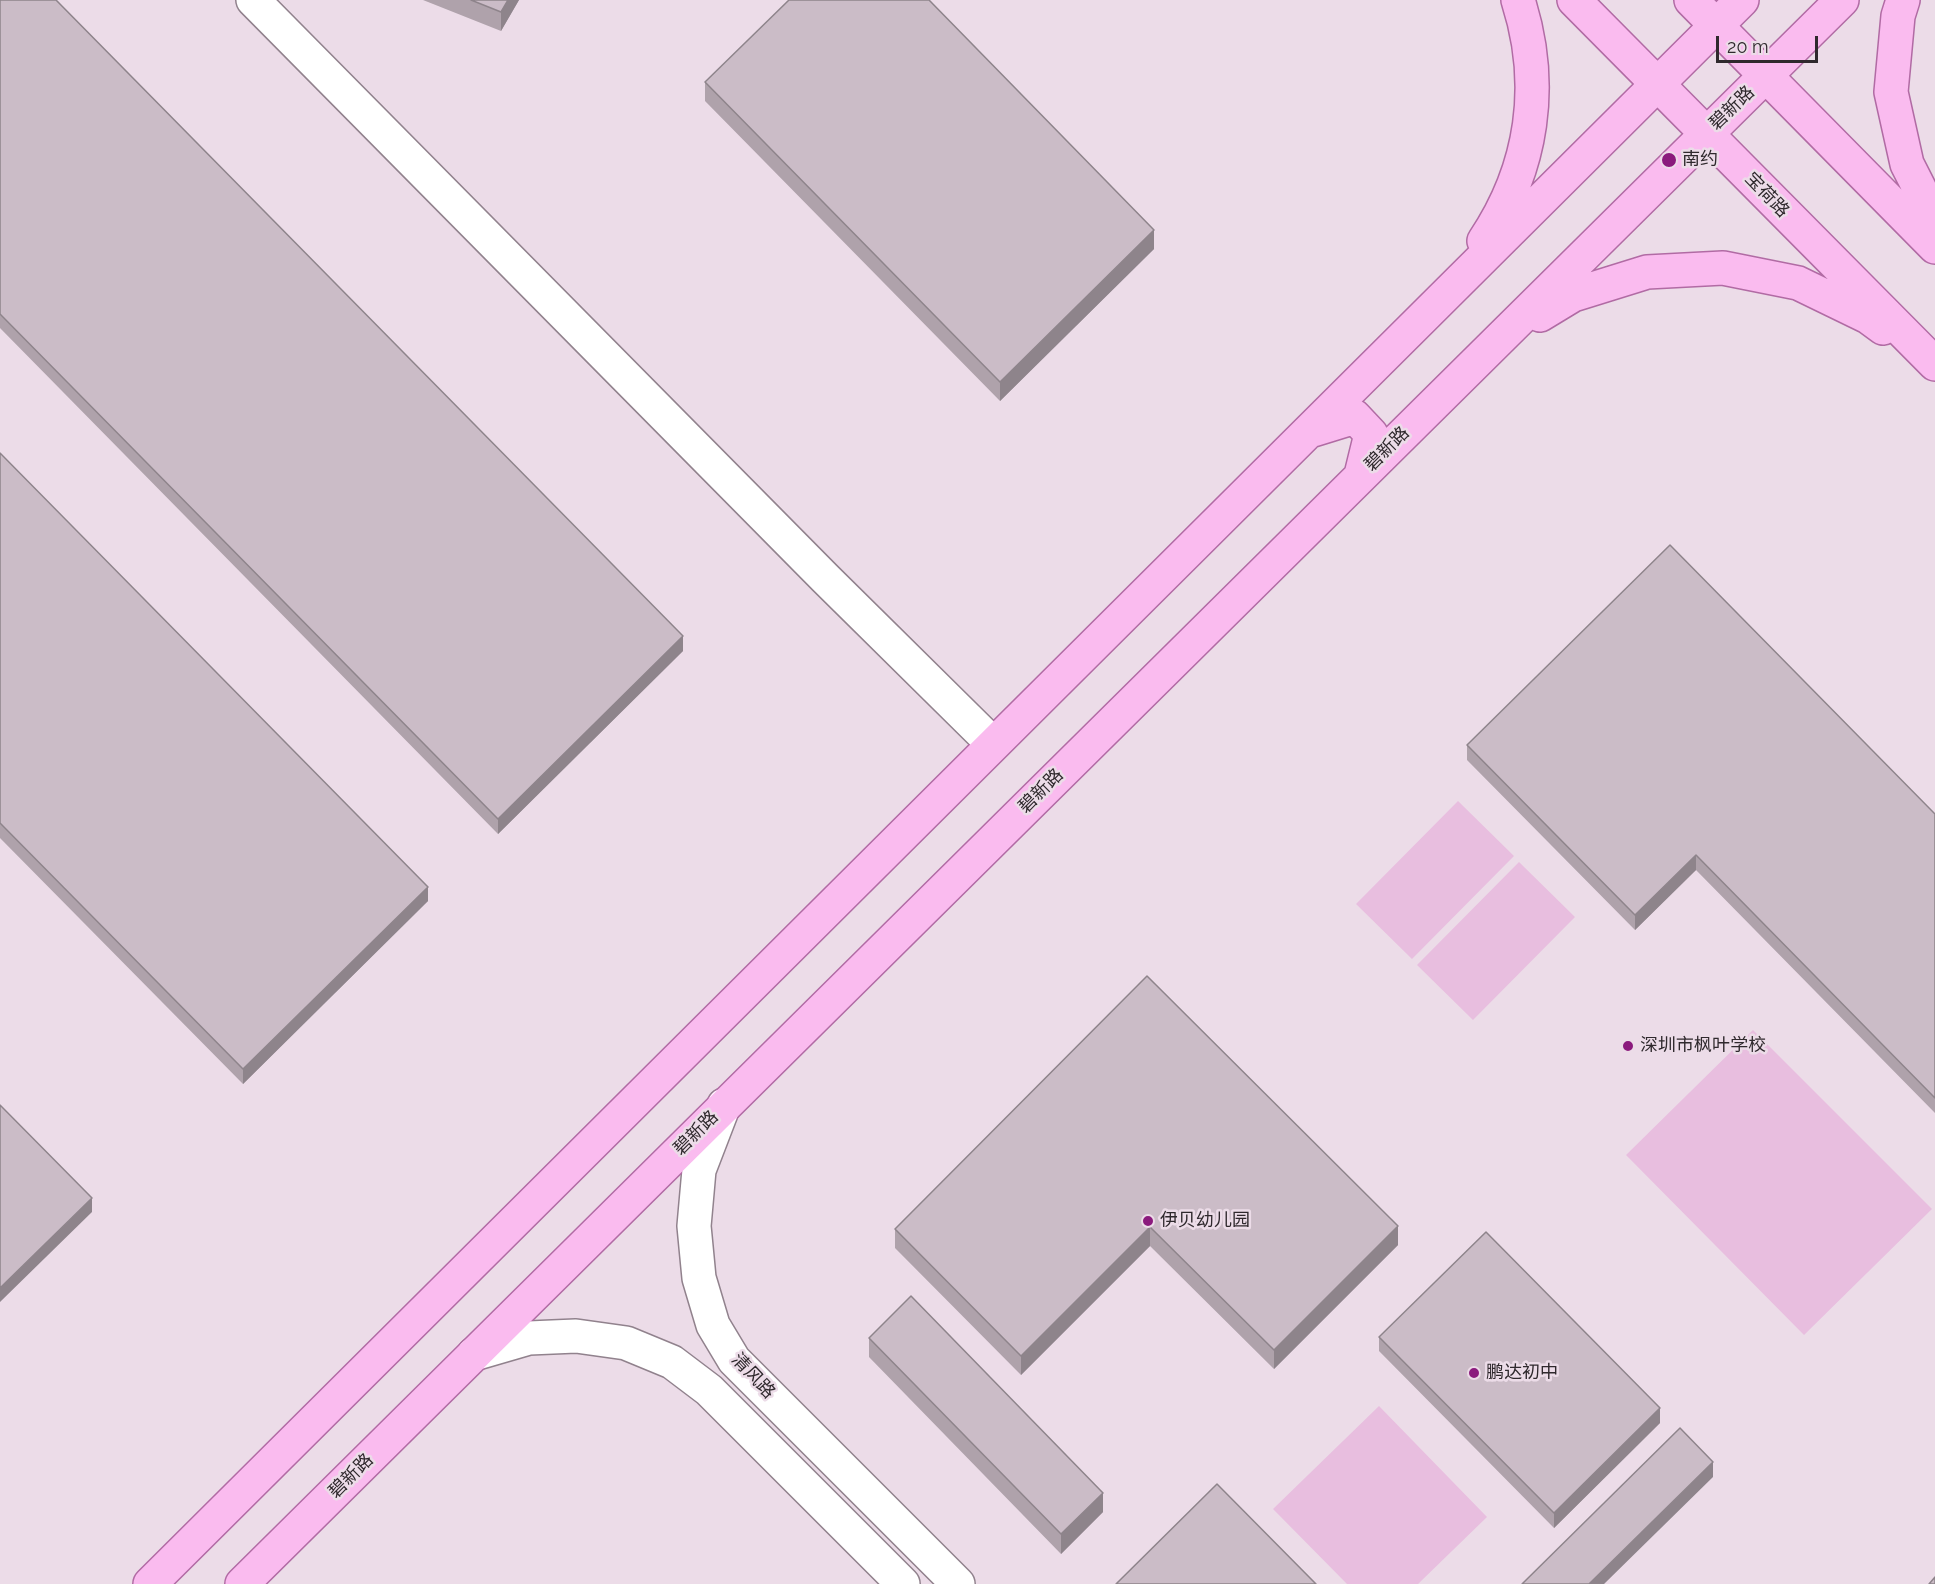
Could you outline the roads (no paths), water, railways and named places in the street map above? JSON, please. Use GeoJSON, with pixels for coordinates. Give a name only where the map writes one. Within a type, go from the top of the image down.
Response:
{"type":"FeatureCollection","features":[{"type":"Feature","properties":{"kind":"main road"},"geometry":{"type":"LineString","coordinates":[[1451,289],[1501,216],[1524,157],[1533,101],[1527,30],[1518,0]]}},
{"type":"Feature","properties":{"kind":"main road","name":"宝荷路"},"geometry":{"type":"LineString","coordinates":[[1574,0],[1935,364]]}},
{"type":"Feature","properties":{"kind":"main road"},"geometry":{"type":"LineString","coordinates":[[1691,0],[1935,247]]}},
{"type":"Feature","properties":{"kind":"main road"},"geometry":{"type":"LineString","coordinates":[[150,1584],[1742,0]]}},
{"type":"Feature","properties":{"kind":"main road","name":"碧新路"},"geometry":{"type":"LineString","coordinates":[[242,1584],[1842,0]]}},
{"type":"Feature","properties":{"kind":"main road"},"geometry":{"type":"LineString","coordinates":[[1903,0],[1898,16],[1891,93],[1907,164],[1935,219]]}},
{"type":"Feature","properties":{"kind":"main road"},"geometry":{"type":"LineString","coordinates":[[1497,340],[1573,294],[1647,272],[1723,268],[1798,283],[1868,318],[1935,364]]}},
{"type":"Feature","properties":{"kind":"main road"},"geometry":{"type":"LineString","coordinates":[[1307,432],[1355,417],[1371,434],[1361,475]]}},
{"type":"Feature","properties":{"kind":"street"},"geometry":{"type":"LineString","coordinates":[[253,0],[826,579],[993,744]]}},
{"type":"Feature","properties":{"kind":"street","name":"清风路"},"geometry":{"type":"LineString","coordinates":[[724,1105],[699,1170],[694,1226],[699,1278],[713,1325],[734,1360],[958,1584]]}},
{"type":"Feature","properties":{"kind":"street"},"geometry":{"type":"LineString","coordinates":[[474,1354],[529,1338],[576,1336],[626,1343],[672,1362],[709,1390],[903,1584]]}},
{"type":"Feature","properties":{"kind":"place","name":"南约"},"geometry":{"type":"Point","coordinates":[1669,160]}},
{"type":"Feature","properties":{"kind":"place","name":"深圳市枫叶学校"},"geometry":{"type":"Point","coordinates":[1628,1046]}},
{"type":"Feature","properties":{"kind":"place","name":"伊贝幼儿园"},"geometry":{"type":"Point","coordinates":[1148,1221]}},
{"type":"Feature","properties":{"kind":"place","name":"鹏达初中"},"geometry":{"type":"Point","coordinates":[1474,1373]}}]}
